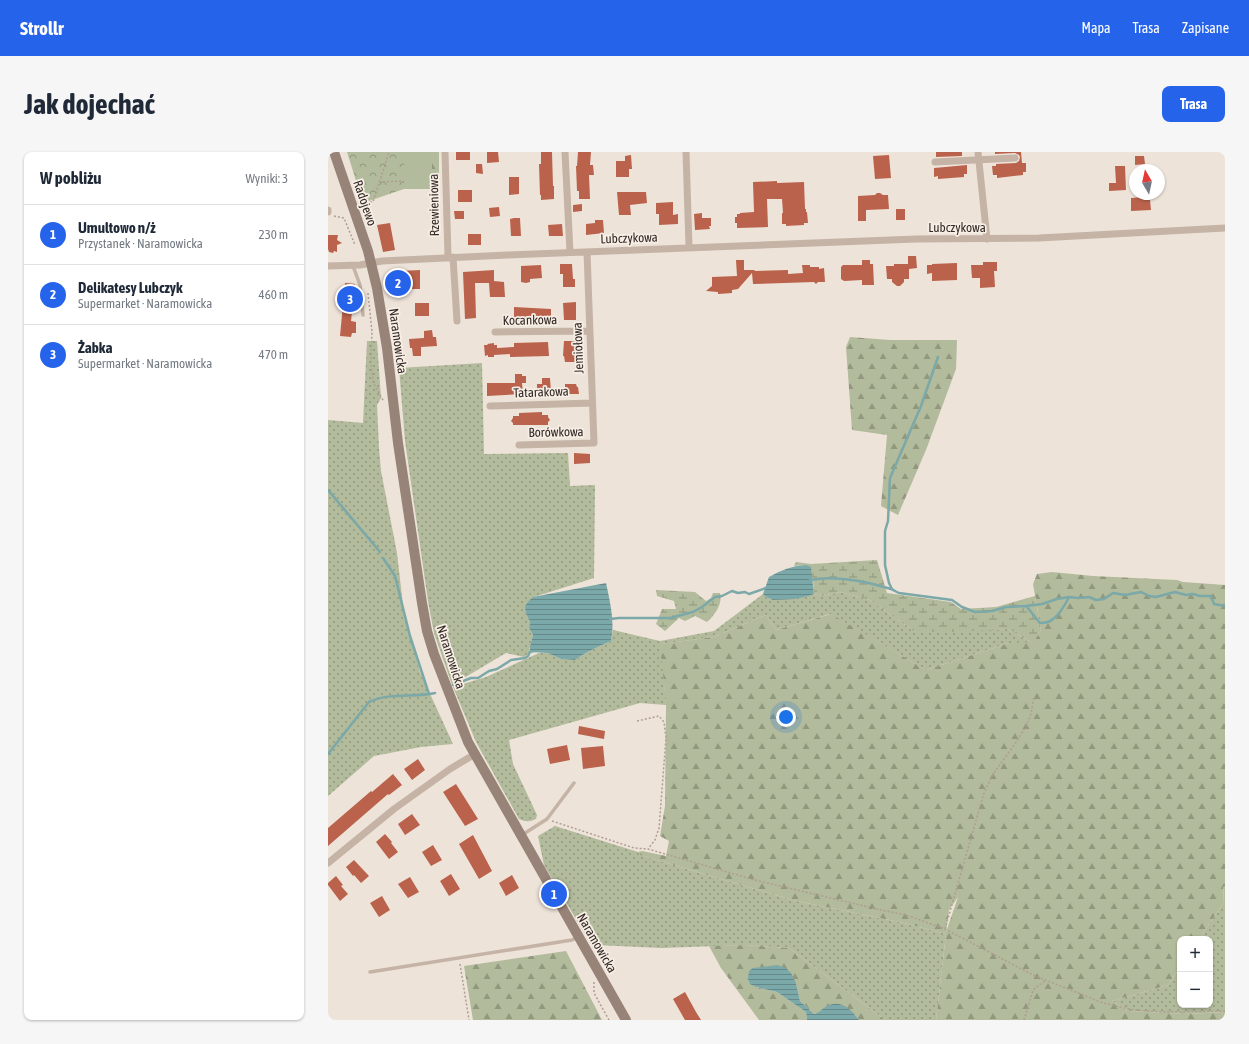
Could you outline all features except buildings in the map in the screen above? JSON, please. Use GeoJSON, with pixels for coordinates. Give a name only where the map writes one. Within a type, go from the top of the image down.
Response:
{"type":"FeatureCollection","features":[{"type":"Feature","properties":{"kind":"street","name":"Radojewo"},"geometry":{"type":"LineString","coordinates":[[334,152],[371,262]]}},
{"type":"Feature","properties":{"kind":"street","name":"Rzewieniowa"},"geometry":{"type":"LineString","coordinates":[[445,152],[450,257]]}},
{"type":"Feature","properties":{"kind":"street"},"geometry":{"type":"LineString","coordinates":[[565,152],[570,252]]}},
{"type":"Feature","properties":{"kind":"street"},"geometry":{"type":"LineString","coordinates":[[686,152],[689,247]]}},
{"type":"Feature","properties":{"kind":"street"},"geometry":{"type":"LineString","coordinates":[[978,152],[987,239]]}},
{"type":"Feature","properties":{"kind":"street"},"geometry":{"type":"LineString","coordinates":[[935,162],[1015,158]]}},
{"type":"Feature","properties":{"kind":"street","name":"Lubczykowa"},"geometry":{"type":"LineString","coordinates":[[328,266],[353,266],[371,262],[450,257],[916,239],[1039,238],[1225,228]]}},
{"type":"Feature","properties":{"kind":"street","name":"Jemiołowa"},"geometry":{"type":"LineString","coordinates":[[587,252],[594,443]]}},
{"type":"Feature","properties":{"kind":"street"},"geometry":{"type":"LineString","coordinates":[[450,257],[457,321]]}},
{"type":"Feature","properties":{"kind":"street","name":"Naramowicka"},"geometry":{"type":"LineString","coordinates":[[371,262],[386,341],[398,443],[424,619],[430,643],[460,723],[475,754],[626,1020]]}},
{"type":"Feature","properties":{"kind":"street","name":"Kocankowa"},"geometry":{"type":"LineString","coordinates":[[495,332],[590,331]]}},
{"type":"Feature","properties":{"kind":"street","name":"Tatarakowa"},"geometry":{"type":"LineString","coordinates":[[490,406],[592,403]]}},
{"type":"Feature","properties":{"kind":"street","name":"Borówkowa"},"geometry":{"type":"LineString","coordinates":[[519,445],[594,443]]}},
{"type":"Feature","properties":{"kind":"street"},"geometry":{"type":"LineString","coordinates":[[328,863],[394,809],[450,769],[475,754]]}},
{"type":"Feature","properties":{"kind":"lane"},"geometry":{"type":"LineString","coordinates":[[353,266],[360,285],[363,315]]}},
{"type":"Feature","properties":{"kind":"lane"},"geometry":{"type":"LineString","coordinates":[[521,836],[546,819],[574,782]]}},
{"type":"Feature","properties":{"kind":"lane"},"geometry":{"type":"LineString","coordinates":[[370,972],[572,940],[578,937]]}},
{"type":"Feature","properties":{"kind":"path"},"geometry":{"type":"LineString","coordinates":[[363,207],[362,203],[373,202],[389,152]]}},
{"type":"Feature","properties":{"kind":"path"},"geometry":{"type":"LineString","coordinates":[[380,182],[404,181]]}},
{"type":"Feature","properties":{"kind":"path"},"geometry":{"type":"LineString","coordinates":[[945,929],[983,796],[988,783],[998,766],[1007,756],[1026,725],[1030,716],[1034,696]]}},
{"type":"Feature","properties":{"kind":"path"},"geometry":{"type":"LineString","coordinates":[[637,721],[659,716],[664,722],[666,738],[659,828],[648,849]]}},
{"type":"Feature","properties":{"kind":"path"},"geometry":{"type":"LineString","coordinates":[[546,819],[634,848],[648,849],[755,880],[906,915],[945,929],[1033,975],[1103,1003],[1134,1010],[1162,1012],[1225,1011]]}},
{"type":"Feature","properties":{"kind":"path"},"geometry":{"type":"LineString","coordinates":[[459,958],[469,1020]]}},
{"type":"Feature","properties":{"kind":"path"},"geometry":{"type":"LineString","coordinates":[[1024,1020],[1033,990],[1046,980]]}},
{"type":"Feature","properties":{"kind":"green space"},"geometry":{"type":"Polygon","coordinates":[[[347,152],[432,152],[432,189],[404,189],[363,203],[347,152]]]}},
{"type":"Feature","properties":{"kind":"green space"},"geometry":{"type":"Polygon","coordinates":[[[404,152],[432,152],[432,189],[404,189],[404,152]]]}},
{"type":"Feature","properties":{"kind":"green space"},"geometry":{"type":"Polygon","coordinates":[[[432,152],[439,152],[439,198],[432,198],[432,152]]]}},
{"type":"Feature","properties":{"kind":"green space"},"geometry":{"type":"Polygon","coordinates":[[[850,337],[890,340],[957,340],[956,369],[926,450],[898,515],[881,506],[887,435],[852,430],[846,347],[850,337]]]}},
{"type":"Feature","properties":{"kind":"green space"},"geometry":{"type":"Polygon","coordinates":[[[367,341],[377,341],[381,398],[377,405],[381,471],[397,553],[404,614],[420,672],[453,744],[421,747],[374,756],[328,796],[328,420],[363,423],[367,341]]]}},
{"type":"Feature","properties":{"kind":"green space"},"geometry":{"type":"Polygon","coordinates":[[[482,363],[484,454],[568,453],[570,486],[595,485],[594,578],[534,597],[527,603],[525,611],[530,622],[529,628],[533,635],[529,653],[524,657],[506,653],[452,685],[434,633],[428,601],[405,441],[399,368],[482,363]]]}},
{"type":"Feature","properties":{"kind":"green space"},"geometry":{"type":"Polygon","coordinates":[[[877,560],[887,593],[951,602],[961,609],[996,607],[1035,596],[1041,630],[1033,643],[1008,629],[955,632],[915,632],[870,600],[840,592],[822,596],[814,594],[813,579],[805,565],[794,566],[796,562],[811,564],[877,560]]]}},
{"type":"Feature","properties":{"kind":"green space"},"geometry":{"type":"Polygon","coordinates":[[[1052,572],[1093,576],[1177,580],[1183,582],[1225,585],[1224,902],[1201,936],[1177,936],[1177,972],[1168,985],[1112,1001],[1129,1011],[1185,1014],[1225,1012],[1225,1020],[936,1020],[946,934],[904,923],[792,900],[640,855],[638,852],[642,851],[666,856],[669,841],[660,836],[665,806],[666,705],[660,644],[714,637],[766,615],[776,630],[831,614],[926,670],[1009,643],[1033,642],[1041,630],[1033,584],[1037,574],[1052,572]],[[958,897],[949,910],[946,932],[958,897]]]}},
{"type":"Feature","properties":{"kind":"green space"},"geometry":{"type":"Polygon","coordinates":[[[656,590],[695,592],[706,601],[711,598],[713,593],[720,593],[721,597],[715,613],[707,622],[695,616],[685,621],[679,618],[665,631],[656,624],[662,609],[676,609],[674,601],[657,596],[656,590]]]}},
{"type":"Feature","properties":{"kind":"green space"},"geometry":{"type":"Polygon","coordinates":[[[840,592],[870,600],[915,632],[1008,629],[1033,643],[1009,643],[926,670],[830,614],[776,630],[766,615],[714,637],[661,644],[666,705],[640,703],[509,740],[513,764],[537,815],[536,819],[529,821],[519,819],[476,742],[453,687],[486,677],[539,653],[548,653],[561,659],[575,660],[587,652],[611,641],[613,630],[660,641],[714,631],[763,594],[773,600],[809,596],[814,594],[822,596],[840,592]]]}},
{"type":"Feature","properties":{"kind":"green space"},"geometry":{"type":"Polygon","coordinates":[[[555,826],[638,852],[640,855],[792,900],[904,923],[946,934],[936,1020],[885,1020],[789,948],[745,945],[661,948],[596,945],[593,948],[544,865],[538,836],[555,826]]]}},
{"type":"Feature","properties":{"kind":"green space"},"geometry":{"type":"Polygon","coordinates":[[[1223,886],[1225,886],[1225,1012],[1185,1014],[1129,1011],[1112,1001],[1168,985],[1177,972],[1177,1008],[1213,1008],[1213,936],[1201,936],[1224,902],[1223,886]]]}},
{"type":"Feature","properties":{"kind":"green space"},"geometry":{"type":"Polygon","coordinates":[[[745,945],[789,948],[885,1020],[859,1020],[855,1015],[827,1006],[818,1013],[814,1014],[800,1001],[796,983],[750,983],[756,987],[777,992],[806,1012],[807,1020],[759,1020],[721,968],[709,946],[745,945]]]}},
{"type":"Feature","properties":{"kind":"green space"},"geometry":{"type":"Polygon","coordinates":[[[566,951],[602,1020],[473,1020],[464,966],[566,951]]]}},
{"type":"Feature","properties":{"kind":"water"},"geometry":{"type":"Polygon","coordinates":[[[806,565],[811,567],[814,594],[794,599],[773,600],[763,594],[769,577],[778,572],[796,566],[806,565]]]}},
{"type":"Feature","properties":{"kind":"water"},"geometry":{"type":"Polygon","coordinates":[[[606,583],[612,619],[611,641],[587,652],[575,660],[561,659],[548,653],[530,652],[533,635],[529,628],[530,622],[525,611],[529,600],[533,597],[606,583]]]}},
{"type":"Feature","properties":{"kind":"water"},"geometry":{"type":"Polygon","coordinates":[[[777,965],[786,968],[791,973],[796,983],[800,1001],[814,1014],[832,1004],[841,1004],[853,1012],[859,1020],[807,1020],[806,1012],[777,992],[750,984],[748,979],[749,971],[753,968],[777,965]]]}},
{"type":"Feature","properties":{"kind":"waterway"},"geometry":{"type":"LineString","coordinates":[[892,589],[885,565],[885,531],[888,521],[890,478],[921,406],[938,357]]}},
{"type":"Feature","properties":{"kind":"waterway"},"geometry":{"type":"LineString","coordinates":[[328,490],[380,552]]}},
{"type":"Feature","properties":{"kind":"waterway"},"geometry":{"type":"LineString","coordinates":[[383,558],[395,576],[410,636],[429,694]]}},
{"type":"Feature","properties":{"kind":"waterway"},"geometry":{"type":"LineString","coordinates":[[810,580],[830,578],[861,581],[891,589],[899,593],[952,600],[962,607],[975,612],[992,611],[1006,607],[1042,604],[1069,597],[1089,597],[1096,600],[1104,599],[1113,593],[1125,595],[1141,592],[1149,596],[1156,597],[1175,592],[1186,595],[1193,594],[1200,596],[1211,596],[1214,604],[1225,606]]}},
{"type":"Feature","properties":{"kind":"waterway"},"geometry":{"type":"LineString","coordinates":[[610,619],[670,618],[693,612],[715,597],[722,596],[732,591],[738,593],[745,592],[749,594],[766,588]]}},
{"type":"Feature","properties":{"kind":"waterway"},"geometry":{"type":"LineString","coordinates":[[1027,607],[1040,623],[1047,622],[1058,615],[1069,597]]}},
{"type":"Feature","properties":{"kind":"waterway"},"geometry":{"type":"LineString","coordinates":[[453,685],[471,678],[478,678],[511,660],[525,658],[530,652],[533,651]]}},
{"type":"Feature","properties":{"kind":"waterway"},"geometry":{"type":"LineString","coordinates":[[328,754],[369,702],[385,697],[435,693]]}},
{"type":"Feature","properties":{"kind":"place","name":"Delikatesy Lubczyk"},"geometry":{"type":"Point","coordinates":[398,283]}},
{"type":"Feature","properties":{"kind":"place","name":"Żabka"},"geometry":{"type":"Point","coordinates":[350,299]}},
{"type":"Feature","properties":{"kind":"place","name":"Umultowo n/ż"},"geometry":{"type":"Point","coordinates":[554,894]}}]}
